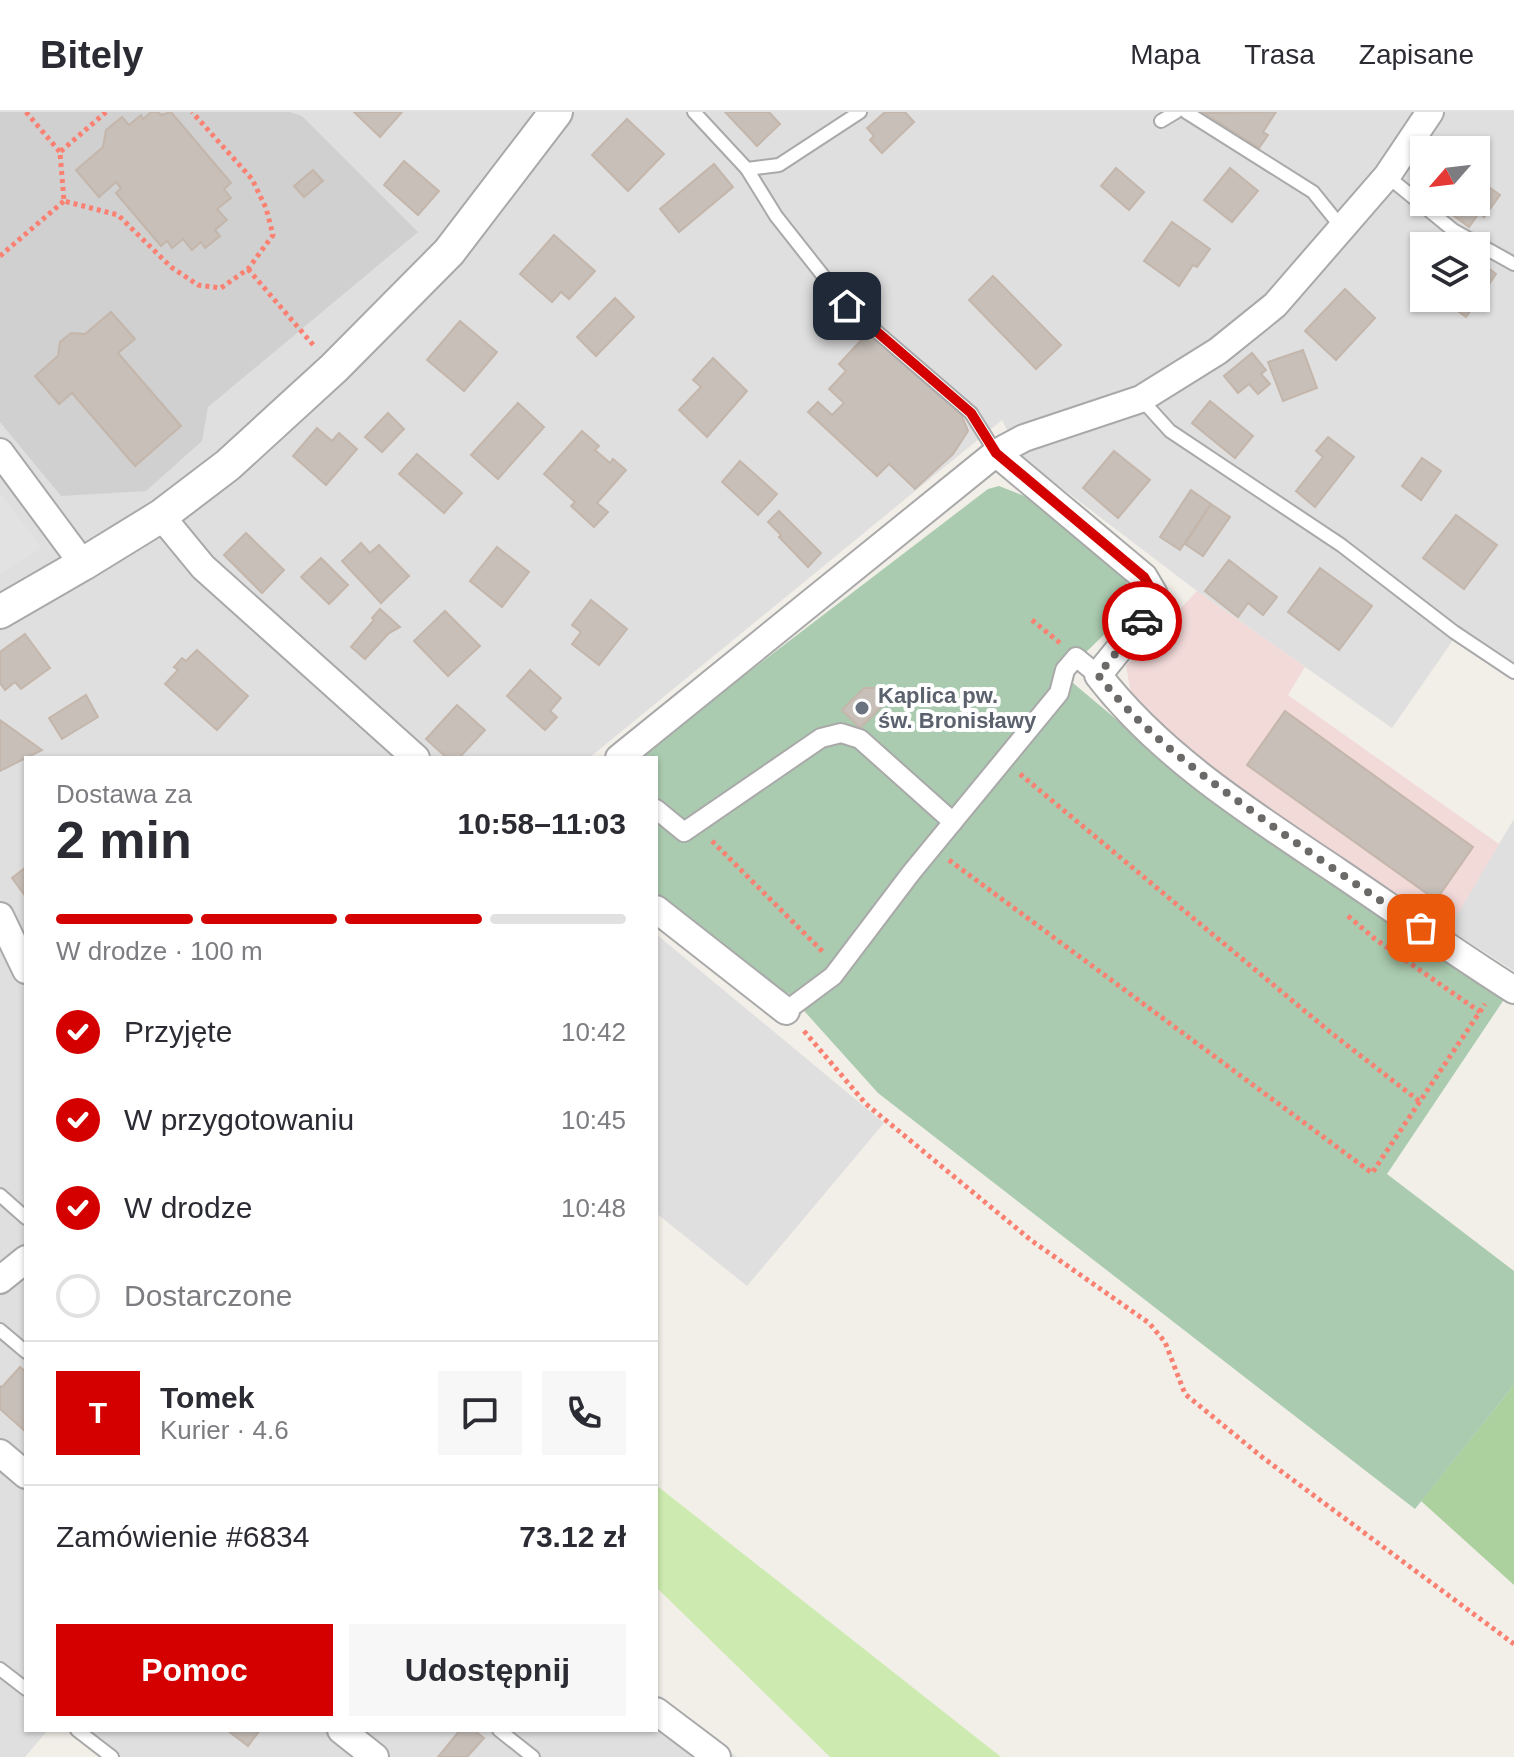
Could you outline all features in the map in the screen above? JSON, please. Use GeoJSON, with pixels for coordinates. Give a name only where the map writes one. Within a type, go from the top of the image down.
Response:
{"type":"FeatureCollection","features":[{"type":"Feature","properties":{"kind":"street"},"geometry":{"type":"LineString","coordinates":[[0,612],[161,516],[228,465],[334,368],[449,252],[556,112]]}},
{"type":"Feature","properties":{"kind":"street"},"geometry":{"type":"LineString","coordinates":[[621,756],[996,453],[1024,438],[1141,399],[1218,351],[1275,305],[1387,176],[1430,112]]}},
{"type":"Feature","properties":{"kind":"street"},"geometry":{"type":"LineString","coordinates":[[0,452],[83,564]]}},
{"type":"Feature","properties":{"kind":"street"},"geometry":{"type":"LineString","coordinates":[[996,453],[1144,577],[1154,594],[1150,611],[1098,675]]}},
{"type":"Feature","properties":{"kind":"street"},"geometry":{"type":"LineString","coordinates":[[161,516],[203,567],[414,756]]}},
{"type":"Feature","properties":{"kind":"street"},"geometry":{"type":"LineString","coordinates":[[658,911],[786,1011],[833,976],[932,847],[1059,693],[1065,670],[1076,657],[1098,675],[1144,728],[1209,781],[1507,986]]}},
{"type":"Feature","properties":{"kind":"street"},"geometry":{"type":"LineString","coordinates":[[658,811],[684,832],[821,738],[841,733],[860,739],[953,822]]}},
{"type":"Feature","properties":{"kind":"street"},"geometry":{"type":"LineString","coordinates":[[0,916],[24,966]]}},
{"type":"Feature","properties":{"kind":"street"},"geometry":{"type":"LineString","coordinates":[[0,1280],[24,1261]]}},
{"type":"Feature","properties":{"kind":"street"},"geometry":{"type":"LineString","coordinates":[[0,1453],[24,1473]]}},
{"type":"Feature","properties":{"kind":"street"},"geometry":{"type":"LineString","coordinates":[[658,1713],[717,1757]]}},
{"type":"Feature","properties":{"kind":"street"},"geometry":{"type":"LineString","coordinates":[[344,1732],[375,1757]]}},
{"type":"Feature","properties":{"kind":"lane"},"geometry":{"type":"LineString","coordinates":[[694,112],[747,169],[776,216],[847,306],[971,413],[996,453]]}},
{"type":"Feature","properties":{"kind":"lane"},"geometry":{"type":"LineString","coordinates":[[747,169],[779,165],[860,112]]}},
{"type":"Feature","properties":{"kind":"lane"},"geometry":{"type":"LineString","coordinates":[[1161,121],[1176,112]]}},
{"type":"Feature","properties":{"kind":"lane"},"geometry":{"type":"LineString","coordinates":[[1186,112],[1313,192],[1342,228]]}},
{"type":"Feature","properties":{"kind":"lane"},"geometry":{"type":"LineString","coordinates":[[1387,176],[1453,230],[1514,264]]}},
{"type":"Feature","properties":{"kind":"lane"},"geometry":{"type":"LineString","coordinates":[[1141,399],[1170,431],[1341,545],[1454,632],[1514,672]]}},
{"type":"Feature","properties":{"kind":"lane"},"geometry":{"type":"LineString","coordinates":[[0,1195],[24,1216]]}},
{"type":"Feature","properties":{"kind":"lane"},"geometry":{"type":"LineString","coordinates":[[0,1330],[24,1350]]}},
{"type":"Feature","properties":{"kind":"lane"},"geometry":{"type":"LineString","coordinates":[[0,1669],[24,1687]]}},
{"type":"Feature","properties":{"kind":"lane"},"geometry":{"type":"LineString","coordinates":[[80,1732],[112,1757]]}},
{"type":"Feature","properties":{"kind":"lane"},"geometry":{"type":"LineString","coordinates":[[502,1732],[533,1757]]}},
{"type":"Feature","properties":{"kind":"path"},"geometry":{"type":"LineString","coordinates":[[26,112],[60,152],[64,201]]}},
{"type":"Feature","properties":{"kind":"path"},"geometry":{"type":"LineString","coordinates":[[60,152],[106,112]]}},
{"type":"Feature","properties":{"kind":"path"},"geometry":{"type":"LineString","coordinates":[[64,201],[118,215],[171,267],[198,285],[221,288],[248,269],[273,235],[266,208],[252,179],[192,112]]}},
{"type":"Feature","properties":{"kind":"path"},"geometry":{"type":"LineString","coordinates":[[0,256],[64,201]]}},
{"type":"Feature","properties":{"kind":"path"},"geometry":{"type":"LineString","coordinates":[[248,269],[315,347]]}},
{"type":"Feature","properties":{"kind":"path"},"geometry":{"type":"LineString","coordinates":[[1032,620],[1076,657]]}},
{"type":"Feature","properties":{"kind":"path"},"geometry":{"type":"LineString","coordinates":[[1003,761],[1330,1032],[1419,1101]]}},
{"type":"Feature","properties":{"kind":"path"},"geometry":{"type":"LineString","coordinates":[[695,825],[827,955]]}},
{"type":"Feature","properties":{"kind":"path"},"geometry":{"type":"LineString","coordinates":[[932,847],[1372,1173],[1480,1012],[1507,986]]}},
{"type":"Feature","properties":{"kind":"path"},"geometry":{"type":"LineString","coordinates":[[1340,909],[1375,939],[1480,1012]]}},
{"type":"Feature","properties":{"kind":"path"},"geometry":{"type":"LineString","coordinates":[[786,1011],[866,1104],[1032,1241],[1149,1323],[1165,1342],[1185,1394],[1262,1457],[1514,1644]]}},
{"type":"Feature","properties":{"kind":"shaded area"},"geometry":{"type":"Polygon","coordinates":[[[0,112],[1514,112],[1514,666],[1460,630],[1392,728],[1197,591],[1021,457],[1002,420],[591,756],[24,756],[24,1732],[46,1732],[25,1757],[0,1757],[0,112]]]}},
{"type":"Feature","properties":{"kind":"shaded area"},"geometry":{"type":"Polygon","coordinates":[[[0,112],[290,112],[302,116],[418,232],[208,407],[202,441],[146,491],[61,496],[0,422],[0,112]]]}},
{"type":"Feature","properties":{"kind":"shaded area"},"geometry":{"type":"Polygon","coordinates":[[[0,493],[42,548],[0,574],[0,493]]]}},
{"type":"Feature","properties":{"kind":"shaded area"},"geometry":{"type":"Polygon","coordinates":[[[1197,591],[1305,667],[1288,695],[1499,844],[1446,934],[1180,744],[1131,693],[1126,666],[1197,591]]]}},
{"type":"Feature","properties":{"kind":"shaded area"},"geometry":{"type":"Polygon","coordinates":[[[1514,819],[1514,971],[1448,929],[1514,819]]]}},
{"type":"Feature","properties":{"kind":"shaded area"},"geometry":{"type":"Polygon","coordinates":[[[658,936],[884,1123],[747,1286],[658,1215],[658,936]]]}},
{"type":"Feature","properties":{"kind":"shaded area"},"geometry":{"type":"Polygon","coordinates":[[[658,1696],[737,1757],[120,1757],[88,1732],[658,1732],[658,1696]]]}},
{"type":"Feature","properties":{"kind":"green space"},"geometry":{"type":"Polygon","coordinates":[[[999,486],[1027,497],[1125,576],[1130,595],[1124,615],[1076,662],[1073,683],[1204,793],[1505,998],[1387,1174],[1514,1271],[1514,1385],[1415,1509],[878,1093],[788,993],[770,990],[658,899],[658,756],[643,756],[988,489],[999,486]]]}},
{"type":"Feature","properties":{"kind":"green space"},"geometry":{"type":"Polygon","coordinates":[[[1514,1385],[1514,1585],[1421,1501],[1514,1385]]]}},
{"type":"Feature","properties":{"kind":"green space"},"geometry":{"type":"Polygon","coordinates":[[[658,1487],[1001,1757],[830,1757],[658,1589],[658,1487]]]}},
{"type":"Feature","properties":{"kind":"building"},"geometry":{"type":"Polygon","coordinates":[[[151,112],[161,115],[171,112],[231,183],[224,189],[231,198],[217,209],[227,220],[215,230],[220,236],[205,248],[201,242],[192,250],[183,239],[172,248],[167,241],[161,246],[116,193],[121,188],[116,182],[99,197],[76,170],[103,147],[106,130],[122,117],[129,125],[141,115],[143,119],[151,112]]]}},
{"type":"Feature","properties":{"kind":"building"},"geometry":{"type":"Polygon","coordinates":[[[354,112],[402,112],[380,137],[354,112]]]}},
{"type":"Feature","properties":{"kind":"building"},"geometry":{"type":"Polygon","coordinates":[[[725,112],[769,112],[780,124],[757,146],[725,112]]]}},
{"type":"Feature","properties":{"kind":"building"},"geometry":{"type":"Polygon","coordinates":[[[885,112],[905,112],[914,122],[882,153],[870,140],[874,136],[867,128],[885,112]]]}},
{"type":"Feature","properties":{"kind":"building"},"geometry":{"type":"Polygon","coordinates":[[[1276,112],[1263,132],[1268,135],[1259,148],[1204,113],[1276,112]]]}},
{"type":"Feature","properties":{"kind":"building"},"geometry":{"type":"Polygon","coordinates":[[[627,119],[664,154],[628,191],[592,155],[627,119]]]}},
{"type":"Feature","properties":{"kind":"building"},"geometry":{"type":"Polygon","coordinates":[[[404,161],[439,191],[418,215],[384,185],[404,161]]]}},
{"type":"Feature","properties":{"kind":"building"},"geometry":{"type":"Polygon","coordinates":[[[714,164],[733,187],[679,232],[660,209],[714,164]]]}},
{"type":"Feature","properties":{"kind":"building"},"geometry":{"type":"Polygon","coordinates":[[[1116,168],[1144,192],[1129,210],[1101,186],[1116,168]]]}},
{"type":"Feature","properties":{"kind":"building"},"geometry":{"type":"Polygon","coordinates":[[[1230,168],[1258,191],[1232,222],[1204,200],[1230,168]]]}},
{"type":"Feature","properties":{"kind":"building"},"geometry":{"type":"Polygon","coordinates":[[[313,170],[323,181],[304,197],[294,186],[313,170]]]}},
{"type":"Feature","properties":{"kind":"building"},"geometry":{"type":"Polygon","coordinates":[[[1490,188],[1500,195],[1490,209],[1490,188]]]}},
{"type":"Feature","properties":{"kind":"building"},"geometry":{"type":"Polygon","coordinates":[[[1454,216],[1477,216],[1469,227],[1454,216]]]}},
{"type":"Feature","properties":{"kind":"building"},"geometry":{"type":"Polygon","coordinates":[[[1172,222],[1210,249],[1197,267],[1193,265],[1179,286],[1144,261],[1172,222]]]}},
{"type":"Feature","properties":{"kind":"building"},"geometry":{"type":"Polygon","coordinates":[[[554,235],[595,271],[569,299],[561,292],[552,302],[520,274],[554,235]]]}},
{"type":"Feature","properties":{"kind":"building"},"geometry":{"type":"Polygon","coordinates":[[[993,276],[1061,345],[1036,369],[969,300],[993,276]]]}},
{"type":"Feature","properties":{"kind":"building"},"geometry":{"type":"Polygon","coordinates":[[[1345,289],[1375,318],[1336,360],[1305,331],[1345,289]]]}},
{"type":"Feature","properties":{"kind":"building"},"geometry":{"type":"Polygon","coordinates":[[[615,298],[634,317],[596,356],[577,337],[615,298]]]}},
{"type":"Feature","properties":{"kind":"building"},"geometry":{"type":"Polygon","coordinates":[[[111,312],[135,339],[118,353],[181,426],[135,466],[72,393],[59,404],[35,376],[58,356],[60,342],[71,333],[85,334],[111,312]]]}},
{"type":"Feature","properties":{"kind":"building"},"geometry":{"type":"Polygon","coordinates":[[[460,321],[497,352],[464,391],[427,360],[460,321]]]}},
{"type":"Feature","properties":{"kind":"building"},"geometry":{"type":"Polygon","coordinates":[[[868,333],[961,414],[968,431],[953,454],[915,489],[889,464],[877,476],[808,412],[818,402],[832,415],[844,403],[829,389],[846,371],[839,364],[868,333]]]}},
{"type":"Feature","properties":{"kind":"building"},"geometry":{"type":"Polygon","coordinates":[[[1303,350],[1317,388],[1283,401],[1268,362],[1303,350]]]}},
{"type":"Feature","properties":{"kind":"building"},"geometry":{"type":"Polygon","coordinates":[[[1252,353],[1266,370],[1261,374],[1270,384],[1258,394],[1249,384],[1238,393],[1224,376],[1252,353]]]}},
{"type":"Feature","properties":{"kind":"building"},"geometry":{"type":"Polygon","coordinates":[[[713,358],[747,391],[707,437],[679,410],[701,387],[693,380],[713,358]]]}},
{"type":"Feature","properties":{"kind":"building"},"geometry":{"type":"Polygon","coordinates":[[[1210,401],[1253,436],[1235,458],[1192,423],[1210,401]]]}},
{"type":"Feature","properties":{"kind":"building"},"geometry":{"type":"Polygon","coordinates":[[[518,403],[544,427],[498,479],[471,455],[518,403]]]}},
{"type":"Feature","properties":{"kind":"building"},"geometry":{"type":"Polygon","coordinates":[[[388,413],[404,429],[382,452],[365,437],[388,413]]]}},
{"type":"Feature","properties":{"kind":"building"},"geometry":{"type":"Polygon","coordinates":[[[317,428],[332,441],[339,433],[357,449],[326,485],[293,456],[317,428]]]}},
{"type":"Feature","properties":{"kind":"building"},"geometry":{"type":"Polygon","coordinates":[[[582,431],[599,446],[595,450],[610,463],[613,459],[626,470],[597,503],[608,512],[594,527],[571,506],[575,502],[544,474],[582,431]]]}},
{"type":"Feature","properties":{"kind":"building"},"geometry":{"type":"Polygon","coordinates":[[[1328,437],[1354,457],[1315,507],[1296,491],[1323,457],[1316,451],[1328,437]]]}},
{"type":"Feature","properties":{"kind":"building"},"geometry":{"type":"Polygon","coordinates":[[[1114,451],[1150,480],[1118,518],[1083,488],[1114,451]]]}},
{"type":"Feature","properties":{"kind":"building"},"geometry":{"type":"Polygon","coordinates":[[[417,454],[462,493],[444,513],[399,474],[417,454]]]}},
{"type":"Feature","properties":{"kind":"building"},"geometry":{"type":"Polygon","coordinates":[[[1422,458],[1441,471],[1421,500],[1402,486],[1422,458]]]}},
{"type":"Feature","properties":{"kind":"building"},"geometry":{"type":"Polygon","coordinates":[[[740,461],[777,494],[758,515],[722,482],[740,461]]]}},
{"type":"Feature","properties":{"kind":"building"},"geometry":{"type":"Polygon","coordinates":[[[1191,490],[1211,504],[1180,550],[1160,537],[1191,490]]]}},
{"type":"Feature","properties":{"kind":"building"},"geometry":{"type":"Polygon","coordinates":[[[1211,504],[1230,517],[1203,556],[1185,544],[1211,504]]]}},
{"type":"Feature","properties":{"kind":"building"},"geometry":{"type":"Polygon","coordinates":[[[779,511],[821,553],[808,567],[768,522],[779,511]]]}},
{"type":"Feature","properties":{"kind":"building"},"geometry":{"type":"Polygon","coordinates":[[[1456,515],[1497,545],[1464,589],[1423,558],[1456,515]]]}},
{"type":"Feature","properties":{"kind":"building"},"geometry":{"type":"Polygon","coordinates":[[[246,533],[284,570],[262,593],[224,555],[246,533]]]}},
{"type":"Feature","properties":{"kind":"building"},"geometry":{"type":"Polygon","coordinates":[[[361,543],[370,553],[379,545],[409,576],[381,603],[342,561],[361,543]]]}},
{"type":"Feature","properties":{"kind":"building"},"geometry":{"type":"Polygon","coordinates":[[[497,547],[529,572],[502,607],[470,581],[497,547]]]}},
{"type":"Feature","properties":{"kind":"building"},"geometry":{"type":"Polygon","coordinates":[[[321,558],[348,585],[329,604],[301,577],[321,558]]]}},
{"type":"Feature","properties":{"kind":"building"},"geometry":{"type":"Polygon","coordinates":[[[1229,560],[1277,597],[1263,615],[1248,603],[1238,617],[1205,591],[1229,560]]]}},
{"type":"Feature","properties":{"kind":"building"},"geometry":{"type":"Polygon","coordinates":[[[1320,568],[1372,606],[1339,650],[1288,612],[1320,568]]]}},
{"type":"Feature","properties":{"kind":"building"},"geometry":{"type":"Polygon","coordinates":[[[591,600],[627,629],[599,665],[572,644],[581,632],[572,625],[591,600]]]}},
{"type":"Feature","properties":{"kind":"building"},"geometry":{"type":"Polygon","coordinates":[[[380,609],[400,627],[389,633],[365,659],[351,647],[380,609]]]}},
{"type":"Feature","properties":{"kind":"building"},"geometry":{"type":"Polygon","coordinates":[[[445,611],[480,646],[448,676],[414,641],[445,611]]]}},
{"type":"Feature","properties":{"kind":"building"},"geometry":{"type":"Polygon","coordinates":[[[25,634],[50,668],[21,689],[15,682],[5,690],[0,683],[0,652],[25,634]]]}},
{"type":"Feature","properties":{"kind":"building"},"geometry":{"type":"Polygon","coordinates":[[[197,650],[248,696],[217,730],[165,684],[178,670],[174,667],[182,658],[186,661],[197,650]]]}},
{"type":"Feature","properties":{"kind":"building"},"geometry":{"type":"Polygon","coordinates":[[[530,670],[561,698],[550,711],[557,717],[545,730],[507,696],[530,670]]]}},
{"type":"Feature","properties":{"kind":"building","name":"Kaplica pw. św. Bronisławy"},"geometry":{"type":"Polygon","coordinates":[[[864,688],[875,688],[882,695],[882,706],[860,728],[842,710],[864,688]]]}},
{"type":"Feature","properties":{"kind":"building"},"geometry":{"type":"Polygon","coordinates":[[[86,695],[98,717],[62,739],[49,718],[86,695]]]}},
{"type":"Feature","properties":{"kind":"building"},"geometry":{"type":"Polygon","coordinates":[[[457,705],[485,730],[461,756],[445,756],[426,739],[457,705]]]}},
{"type":"Feature","properties":{"kind":"building"},"geometry":{"type":"Polygon","coordinates":[[[1285,711],[1473,847],[1436,900],[1247,765],[1285,711]]]}},
{"type":"Feature","properties":{"kind":"building"},"geometry":{"type":"Polygon","coordinates":[[[0,720],[42,750],[24,756],[24,759],[0,771],[0,720]]]}},
{"type":"Feature","properties":{"kind":"building"},"geometry":{"type":"Polygon","coordinates":[[[24,869],[24,894],[12,878],[24,869]]]}},
{"type":"Feature","properties":{"kind":"building"},"geometry":{"type":"Polygon","coordinates":[[[20,1367],[24,1370],[24,1430],[0,1409],[2,1387],[20,1367]]]}},
{"type":"Feature","properties":{"kind":"building"},"geometry":{"type":"Polygon","coordinates":[[[230,1732],[258,1732],[248,1746],[230,1732]]]}},
{"type":"Feature","properties":{"kind":"building"},"geometry":{"type":"Polygon","coordinates":[[[458,1732],[476,1732],[484,1738],[467,1757],[438,1757],[458,1732]]]}},
{"type":"Feature","properties":{"kind":"way so far"},"geometry":{"type":"LineString","coordinates":[[1142,621],[1098,675],[1121,704],[1144,728],[1209,781],[1421,928]]}},
{"type":"Feature","properties":{"kind":"place","name":"Kaplica pw. św. Bronisławy"},"geometry":{"type":"Point","coordinates":[862,708]}},
{"type":"Feature","properties":{"kind":"route"},"geometry":{"type":"LineString","coordinates":[[847,306],[971,413],[996,453],[1144,577],[1154,594],[1150,611],[1142,621]]}}]}
